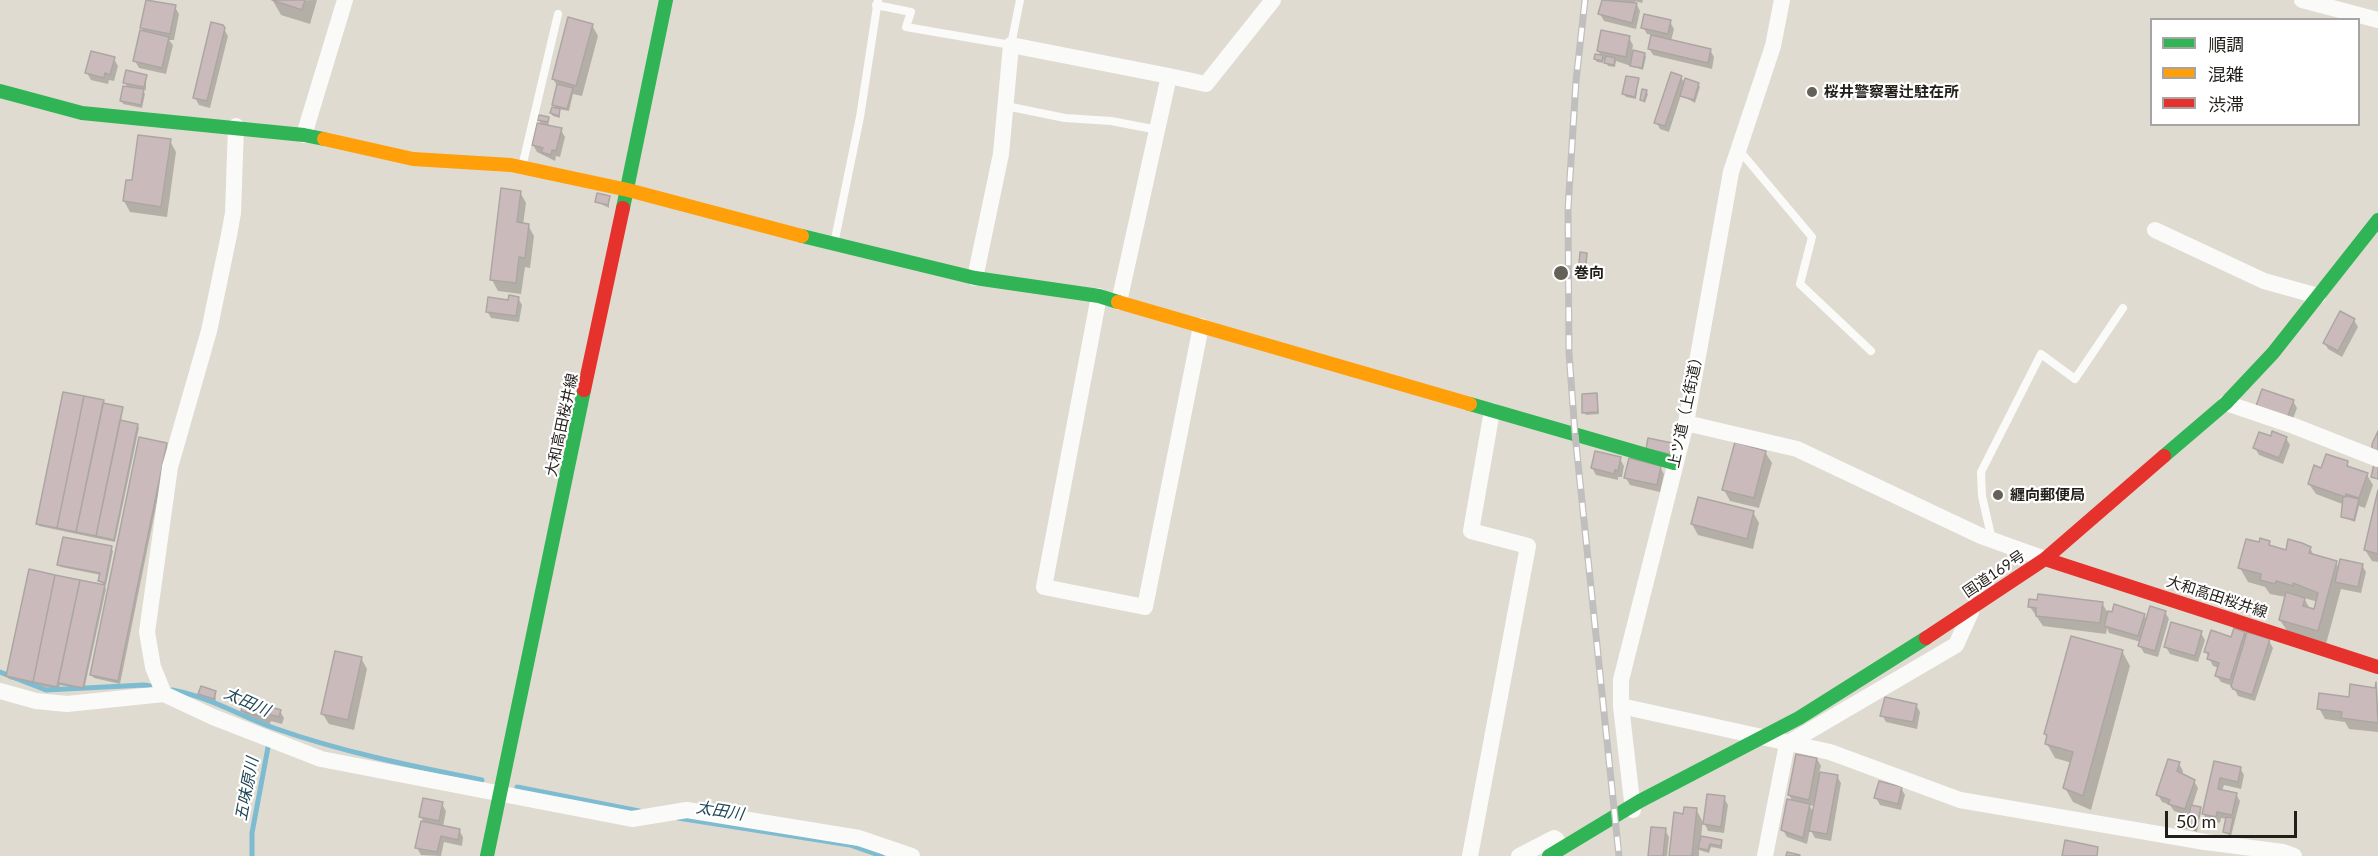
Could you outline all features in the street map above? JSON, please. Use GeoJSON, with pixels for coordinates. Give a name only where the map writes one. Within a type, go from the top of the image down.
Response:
{"type":"FeatureCollection","features":[{"type":"Feature","properties":{"kind":"main road","name":"大和高田桜井線"},"geometry":{"type":"LineString","coordinates":[[487,856],[666,0]]}},
{"type":"Feature","properties":{"kind":"main road"},"geometry":{"type":"LineString","coordinates":[[0,91],[82,113],[127,119],[236,126],[304,135],[413,159],[522,167],[628,190],[834,245],[975,278],[1099,296],[1674,463]]}},
{"type":"Feature","properties":{"kind":"main road","name":"国道169号"},"geometry":{"type":"LineString","coordinates":[[1549,856],[1640,801],[1798,718],[2045,560],[2226,403],[2273,353],[2378,220]]}},
{"type":"Feature","properties":{"kind":"main road","name":"大和高田桜井線"},"geometry":{"type":"LineString","coordinates":[[2045,560],[2378,667]]}},
{"type":"Feature","properties":{"kind":"street"},"geometry":{"type":"LineString","coordinates":[[304,135],[345,0]]}},
{"type":"Feature","properties":{"kind":"street"},"geometry":{"type":"LineString","coordinates":[[975,278],[1001,154],[1011,45],[1206,84],[1273,0]]}},
{"type":"Feature","properties":{"kind":"street","name":"上ツ道（上街道）"},"geometry":{"type":"LineString","coordinates":[[1634,821],[1621,680],[1674,463],[1686,423],[1729,183],[1773,46],[1782,0]]}},
{"type":"Feature","properties":{"kind":"street"},"geometry":{"type":"LineString","coordinates":[[2302,0],[2378,20]]}},
{"type":"Feature","properties":{"kind":"street"},"geometry":{"type":"LineString","coordinates":[[1119,302],[1169,76]]}},
{"type":"Feature","properties":{"kind":"street"},"geometry":{"type":"LineString","coordinates":[[164,694],[153,667],[147,632],[170,467],[209,331],[233,213],[236,126]]}},
{"type":"Feature","properties":{"kind":"street"},"geometry":{"type":"LineString","coordinates":[[2155,230],[2264,281],[2318,296]]}},
{"type":"Feature","properties":{"kind":"street"},"geometry":{"type":"LineString","coordinates":[[1099,296],[1044,586],[1145,607],[1201,326]]}},
{"type":"Feature","properties":{"kind":"street"},"geometry":{"type":"LineString","coordinates":[[2226,403],[2294,426],[2378,459]]}},
{"type":"Feature","properties":{"kind":"street"},"geometry":{"type":"LineString","coordinates":[[1470,856],[1528,546],[1471,531],[1491,411]]}},
{"type":"Feature","properties":{"kind":"street"},"geometry":{"type":"LineString","coordinates":[[1686,423],[1797,449],[1992,540],[2045,560]]}},
{"type":"Feature","properties":{"kind":"street"},"geometry":{"type":"LineString","coordinates":[[1765,856],[1787,744],[1956,645],[1973,608]]}},
{"type":"Feature","properties":{"kind":"street"},"geometry":{"type":"LineString","coordinates":[[0,691],[36,701],[67,704],[164,694],[213,717],[321,759],[632,819],[687,810],[859,838],[912,856]]}},
{"type":"Feature","properties":{"kind":"street"},"geometry":{"type":"LineString","coordinates":[[1622,706],[1830,753],[1960,800],[2205,842],[2283,852],[2294,856]]}},
{"type":"Feature","properties":{"kind":"street"},"geometry":{"type":"LineString","coordinates":[[1519,856],[1554,838],[1574,856]]}},
{"type":"Feature","properties":{"kind":"lane"},"geometry":{"type":"LineString","coordinates":[[834,245],[860,117],[877,3],[910,12],[906,27],[1011,45],[1020,0]]}},
{"type":"Feature","properties":{"kind":"lane"},"geometry":{"type":"LineString","coordinates":[[522,167],[558,14]]}},
{"type":"Feature","properties":{"kind":"lane"},"geometry":{"type":"LineString","coordinates":[[1006,106],[1065,118],[1111,120],[1158,130]]}},
{"type":"Feature","properties":{"kind":"lane"},"geometry":{"type":"LineString","coordinates":[[1739,150],[1812,237],[1800,284],[1871,351]]}},
{"type":"Feature","properties":{"kind":"lane"},"geometry":{"type":"LineString","coordinates":[[1992,540],[1982,496],[1981,472],[2042,354],[2075,379],[2123,308]]}},
{"type":"Feature","properties":{"kind":"building"},"geometry":{"type":"Polygon","coordinates":[[[146,0],[176,5],[170,34],[140,28],[146,0]]]}},
{"type":"Feature","properties":{"kind":"building"},"geometry":{"type":"Polygon","coordinates":[[[272,0],[305,0],[302,10],[272,0]]]}},
{"type":"Feature","properties":{"kind":"building"},"geometry":{"type":"Polygon","coordinates":[[[1602,0],[1637,3],[1632,23],[1598,14],[1602,0]]]}},
{"type":"Feature","properties":{"kind":"building"},"geometry":{"type":"Polygon","coordinates":[[[1644,14],[1671,20],[1668,34],[1641,28],[1644,14]]]}},
{"type":"Feature","properties":{"kind":"building"},"geometry":{"type":"Polygon","coordinates":[[[568,17],[593,24],[576,86],[552,79],[568,17]]]}},
{"type":"Feature","properties":{"kind":"building"},"geometry":{"type":"Polygon","coordinates":[[[211,22],[223,25],[225,28],[207,101],[193,98],[211,22]]]}},
{"type":"Feature","properties":{"kind":"building"},"geometry":{"type":"Polygon","coordinates":[[[140,30],[169,37],[162,68],[133,61],[140,30]]]}},
{"type":"Feature","properties":{"kind":"building"},"geometry":{"type":"Polygon","coordinates":[[[1601,30],[1630,36],[1626,57],[1597,51],[1601,30]]]}},
{"type":"Feature","properties":{"kind":"building"},"geometry":{"type":"Polygon","coordinates":[[[1651,35],[1711,49],[1708,63],[1648,49],[1651,35]]]}},
{"type":"Feature","properties":{"kind":"building"},"geometry":{"type":"Polygon","coordinates":[[[1633,50],[1645,53],[1642,68],[1630,66],[1633,50]]]}},
{"type":"Feature","properties":{"kind":"building"},"geometry":{"type":"Polygon","coordinates":[[[91,51],[115,57],[110,75],[105,73],[104,78],[85,73],[91,51]]]}},
{"type":"Feature","properties":{"kind":"building"},"geometry":{"type":"Polygon","coordinates":[[[1595,54],[1603,55],[1602,61],[1594,59],[1595,54]]]}},
{"type":"Feature","properties":{"kind":"building"},"geometry":{"type":"Polygon","coordinates":[[[1606,56],[1615,58],[1614,65],[1604,63],[1606,56]]]}},
{"type":"Feature","properties":{"kind":"building"},"geometry":{"type":"Polygon","coordinates":[[[126,70],[147,75],[144,87],[123,83],[126,70]]]}},
{"type":"Feature","properties":{"kind":"building"},"geometry":{"type":"Polygon","coordinates":[[[1671,72],[1682,76],[1665,126],[1654,123],[1671,72]]]}},
{"type":"Feature","properties":{"kind":"building"},"geometry":{"type":"Polygon","coordinates":[[[1626,76],[1639,78],[1635,97],[1622,94],[1626,76]]]}},
{"type":"Feature","properties":{"kind":"building"},"geometry":{"type":"Polygon","coordinates":[[[1685,78],[1699,83],[1694,100],[1680,96],[1685,78]]]}},
{"type":"Feature","properties":{"kind":"building"},"geometry":{"type":"Polygon","coordinates":[[[557,84],[573,88],[567,109],[552,105],[557,84]]]}},
{"type":"Feature","properties":{"kind":"building"},"geometry":{"type":"Polygon","coordinates":[[[123,86],[144,89],[141,105],[120,101],[123,86]]]}},
{"type":"Feature","properties":{"kind":"building"},"geometry":{"type":"Polygon","coordinates":[[[1642,89],[1647,90],[1644,101],[1640,100],[1642,89]]]}},
{"type":"Feature","properties":{"kind":"building"},"geometry":{"type":"Polygon","coordinates":[[[552,107],[560,109],[559,116],[550,113],[552,107]]]}},
{"type":"Feature","properties":{"kind":"building"},"geometry":{"type":"Polygon","coordinates":[[[539,115],[549,117],[548,122],[537,120],[539,115]]]}},
{"type":"Feature","properties":{"kind":"building"},"geometry":{"type":"Polygon","coordinates":[[[537,123],[562,128],[556,151],[552,150],[551,155],[541,152],[543,148],[532,145],[537,123]]]}},
{"type":"Feature","properties":{"kind":"building"},"geometry":{"type":"Polygon","coordinates":[[[138,135],[171,139],[161,207],[123,201],[126,180],[132,180],[138,135]]]}},
{"type":"Feature","properties":{"kind":"building"},"geometry":{"type":"Polygon","coordinates":[[[501,188],[521,191],[517,222],[529,224],[525,258],[519,257],[516,283],[490,280],[501,188]]]}},
{"type":"Feature","properties":{"kind":"building"},"geometry":{"type":"Polygon","coordinates":[[[597,193],[610,196],[608,205],[595,202],[597,193]]]}},
{"type":"Feature","properties":{"kind":"building"},"geometry":{"type":"Polygon","coordinates":[[[1580,252],[1587,253],[1586,264],[1579,264],[1580,252]]]}},
{"type":"Feature","properties":{"kind":"building"},"geometry":{"type":"Polygon","coordinates":[[[509,295],[519,297],[516,316],[486,312],[488,297],[508,300],[509,295]]]}},
{"type":"Feature","properties":{"kind":"building"},"geometry":{"type":"Polygon","coordinates":[[[2340,311],[2355,319],[2338,351],[2323,343],[2340,311]]]}},
{"type":"Feature","properties":{"kind":"building"},"geometry":{"type":"Polygon","coordinates":[[[2262,389],[2294,400],[2287,418],[2256,406],[2262,389]]]}},
{"type":"Feature","properties":{"kind":"building"},"geometry":{"type":"Polygon","coordinates":[[[63,392],[84,396],[57,528],[36,524],[63,392]]]}},
{"type":"Feature","properties":{"kind":"building"},"geometry":{"type":"Polygon","coordinates":[[[1597,393],[1598,412],[1582,413],[1582,394],[1597,393]]]}},
{"type":"Feature","properties":{"kind":"building"},"geometry":{"type":"Polygon","coordinates":[[[84,396],[104,400],[76,532],[57,528],[84,396]]]}},
{"type":"Feature","properties":{"kind":"building"},"geometry":{"type":"Polygon","coordinates":[[[103,403],[123,407],[96,536],[76,532],[103,403]]]}},
{"type":"Feature","properties":{"kind":"building"},"geometry":{"type":"Polygon","coordinates":[[[120,420],[138,424],[114,540],[96,536],[120,420]]]}},
{"type":"Feature","properties":{"kind":"building"},"geometry":{"type":"Polygon","coordinates":[[[2272,431],[2287,437],[2279,458],[2253,448],[2259,432],[2271,436],[2272,431]]]}},
{"type":"Feature","properties":{"kind":"building"},"geometry":{"type":"Polygon","coordinates":[[[2378,431],[2378,451],[2372,449],[2372,444],[2378,431]]]}},
{"type":"Feature","properties":{"kind":"building"},"geometry":{"type":"Polygon","coordinates":[[[139,437],[167,443],[118,681],[90,675],[139,437]]]}},
{"type":"Feature","properties":{"kind":"building"},"geometry":{"type":"Polygon","coordinates":[[[1648,438],[1672,443],[1670,454],[1646,449],[1648,438]]]}},
{"type":"Feature","properties":{"kind":"building"},"geometry":{"type":"Polygon","coordinates":[[[1735,442],[1766,451],[1754,498],[1722,490],[1735,442]]]}},
{"type":"Feature","properties":{"kind":"building"},"geometry":{"type":"Polygon","coordinates":[[[1595,451],[1621,457],[1618,471],[1615,470],[1614,474],[1591,468],[1595,451]]]}},
{"type":"Feature","properties":{"kind":"building"},"geometry":{"type":"Polygon","coordinates":[[[2326,454],[2348,461],[2347,466],[2368,473],[2359,498],[2346,494],[2345,497],[2308,484],[2314,465],[2321,468],[2326,454]]]}},
{"type":"Feature","properties":{"kind":"building"},"geometry":{"type":"Polygon","coordinates":[[[1629,458],[1661,466],[1657,485],[1624,478],[1629,458]]]}},
{"type":"Feature","properties":{"kind":"building"},"geometry":{"type":"Polygon","coordinates":[[[2374,464],[2378,465],[2378,479],[2371,477],[2374,464]]]}},
{"type":"Feature","properties":{"kind":"building"},"geometry":{"type":"Polygon","coordinates":[[[2378,490],[2378,554],[2364,550],[2378,490]]]}},
{"type":"Feature","properties":{"kind":"building"},"geometry":{"type":"Polygon","coordinates":[[[1698,497],[1754,511],[1747,539],[1691,524],[1698,497]]]}},
{"type":"Feature","properties":{"kind":"building"},"geometry":{"type":"Polygon","coordinates":[[[2343,497],[2359,499],[2354,520],[2341,517],[2343,497]]]}},
{"type":"Feature","properties":{"kind":"building"},"geometry":{"type":"Polygon","coordinates":[[[63,537],[112,546],[105,583],[98,581],[100,573],[57,565],[63,537]]]}},
{"type":"Feature","properties":{"kind":"building"},"geometry":{"type":"Polygon","coordinates":[[[2260,538],[2270,541],[2269,545],[2286,550],[2288,539],[2302,543],[2311,547],[2309,553],[2337,561],[2318,631],[2279,620],[2286,592],[2305,598],[2303,606],[2314,609],[2318,593],[2293,583],[2293,586],[2276,581],[2275,584],[2260,580],[2261,574],[2238,568],[2246,539],[2259,542],[2260,538]]]}},
{"type":"Feature","properties":{"kind":"building"},"geometry":{"type":"Polygon","coordinates":[[[2340,559],[2363,564],[2358,587],[2335,582],[2340,559]]]}},
{"type":"Feature","properties":{"kind":"building"},"geometry":{"type":"Polygon","coordinates":[[[29,569],[55,575],[33,682],[6,676],[29,569]]]}},
{"type":"Feature","properties":{"kind":"building"},"geometry":{"type":"Polygon","coordinates":[[[55,575],[80,580],[57,687],[33,682],[55,575]]]}},
{"type":"Feature","properties":{"kind":"building"},"geometry":{"type":"Polygon","coordinates":[[[80,580],[105,585],[83,688],[58,683],[80,580]]]}},
{"type":"Feature","properties":{"kind":"building"},"geometry":{"type":"Polygon","coordinates":[[[2038,594],[2103,602],[2100,623],[2036,616],[2036,608],[2028,607],[2029,599],[2037,600],[2038,594]]]}},
{"type":"Feature","properties":{"kind":"building"},"geometry":{"type":"Polygon","coordinates":[[[2114,604],[2145,614],[2138,636],[2104,626],[2108,611],[2112,612],[2114,604]]]}},
{"type":"Feature","properties":{"kind":"building"},"geometry":{"type":"Polygon","coordinates":[[[2150,606],[2166,611],[2155,651],[2138,646],[2150,606]]]}},
{"type":"Feature","properties":{"kind":"building"},"geometry":{"type":"Polygon","coordinates":[[[2171,622],[2202,631],[2195,656],[2164,647],[2171,622]]]}},
{"type":"Feature","properties":{"kind":"building"},"geometry":{"type":"Polygon","coordinates":[[[2234,628],[2245,632],[2230,680],[2215,676],[2219,663],[2207,659],[2209,653],[2204,652],[2211,630],[2231,637],[2234,628]]]}},
{"type":"Feature","properties":{"kind":"building"},"geometry":{"type":"Polygon","coordinates":[[[2247,632],[2270,639],[2252,695],[2233,689],[2231,686],[2247,632]]]}},
{"type":"Feature","properties":{"kind":"building"},"geometry":{"type":"Polygon","coordinates":[[[2071,636],[2123,650],[2083,796],[2063,788],[2073,752],[2045,744],[2047,735],[2044,734],[2071,636]]]}},
{"type":"Feature","properties":{"kind":"building"},"geometry":{"type":"Polygon","coordinates":[[[335,651],[362,657],[348,720],[321,714],[335,651]]]}},
{"type":"Feature","properties":{"kind":"building"},"geometry":{"type":"Polygon","coordinates":[[[2376,682],[2378,723],[2341,718],[2342,712],[2317,709],[2319,693],[2349,697],[2350,684],[2375,688],[2376,682]]]}},
{"type":"Feature","properties":{"kind":"building"},"geometry":{"type":"Polygon","coordinates":[[[201,686],[216,691],[214,699],[198,694],[201,686]]]}},
{"type":"Feature","properties":{"kind":"building"},"geometry":{"type":"Polygon","coordinates":[[[1885,697],[1917,704],[1913,722],[1880,716],[1885,697]]]}},
{"type":"Feature","properties":{"kind":"building"},"geometry":{"type":"Polygon","coordinates":[[[244,699],[281,710],[279,717],[268,714],[267,718],[241,711],[244,699]]]}},
{"type":"Feature","properties":{"kind":"building"},"geometry":{"type":"Polygon","coordinates":[[[1796,754],[1817,758],[1809,800],[1788,795],[1796,754]]]}},
{"type":"Feature","properties":{"kind":"building"},"geometry":{"type":"Polygon","coordinates":[[[2168,759],[2180,762],[2177,771],[2195,780],[2185,809],[2168,804],[2170,800],[2156,795],[2168,759]]]}},
{"type":"Feature","properties":{"kind":"building"},"geometry":{"type":"Polygon","coordinates":[[[2214,761],[2241,767],[2238,782],[2220,778],[2218,789],[2237,793],[2232,815],[2217,812],[2216,817],[2202,814],[2214,761]]]}},
{"type":"Feature","properties":{"kind":"building"},"geometry":{"type":"Polygon","coordinates":[[[1820,772],[1838,775],[1827,834],[1809,831],[1820,772]]]}},
{"type":"Feature","properties":{"kind":"building"},"geometry":{"type":"Polygon","coordinates":[[[1879,781],[1902,787],[1898,804],[1874,798],[1879,781]]]}},
{"type":"Feature","properties":{"kind":"building"},"geometry":{"type":"Polygon","coordinates":[[[1707,794],[1725,796],[1721,827],[1703,824],[1707,794]]]}},
{"type":"Feature","properties":{"kind":"building"},"geometry":{"type":"Polygon","coordinates":[[[423,798],[443,802],[439,821],[419,817],[423,798]]]}},
{"type":"Feature","properties":{"kind":"building"},"geometry":{"type":"Polygon","coordinates":[[[1787,799],[1810,804],[1803,838],[1781,830],[1787,799]]]}},
{"type":"Feature","properties":{"kind":"building"},"geometry":{"type":"Polygon","coordinates":[[[2191,805],[2201,807],[2196,830],[2186,828],[2191,805]]]}},
{"type":"Feature","properties":{"kind":"building"},"geometry":{"type":"Polygon","coordinates":[[[1684,807],[1697,808],[1692,856],[1669,856],[1674,812],[1683,814],[1684,807]]]}},
{"type":"Feature","properties":{"kind":"building"},"geometry":{"type":"Polygon","coordinates":[[[2226,817],[2233,818],[2230,834],[2223,832],[2226,817]]]}},
{"type":"Feature","properties":{"kind":"building"},"geometry":{"type":"Polygon","coordinates":[[[421,821],[460,829],[458,840],[441,836],[437,852],[415,848],[421,821]]]}},
{"type":"Feature","properties":{"kind":"building"},"geometry":{"type":"Polygon","coordinates":[[[1651,827],[1666,828],[1663,856],[1648,856],[1651,827]]]}},
{"type":"Feature","properties":{"kind":"building"},"geometry":{"type":"Polygon","coordinates":[[[1701,836],[1722,840],[1721,846],[1710,844],[1708,850],[1698,848],[1701,836]]]}},
{"type":"Feature","properties":{"kind":"building"},"geometry":{"type":"Polygon","coordinates":[[[2065,840],[2098,847],[2097,856],[2062,856],[2065,840]]]}},
{"type":"Feature","properties":{"kind":"building"},"geometry":{"type":"Polygon","coordinates":[[[1787,852],[1800,855],[1786,856],[1787,852]]]}},
{"type":"Feature","properties":{"kind":"waterway","name":"太田川"},"geometry":{"type":"LineString","coordinates":[[0,672],[46,690],[144,685],[157,687]]}},
{"type":"Feature","properties":{"kind":"waterway","name":"太田川"},"geometry":{"type":"LineString","coordinates":[[172,690],[199,697],[274,728],[325,744],[403,764],[482,780]]}},
{"type":"Feature","properties":{"kind":"waterway","name":"五味原川"},"geometry":{"type":"LineString","coordinates":[[252,856],[252,833],[269,742]]}},
{"type":"Feature","properties":{"kind":"waterway","name":"太田川"},"geometry":{"type":"LineString","coordinates":[[517,787],[639,811]]}},
{"type":"Feature","properties":{"kind":"waterway","name":"太田川"},"geometry":{"type":"LineString","coordinates":[[678,818],[850,845],[882,856]]}},
{"type":"Feature","properties":{"kind":"railway"},"geometry":{"type":"LineString","coordinates":[[1585,0],[1576,81],[1568,209],[1569,353],[1575,434],[1619,856]]}},
{"type":"Feature","properties":{"kind":"traffic: fast"},"geometry":{"type":"LineString","coordinates":[[623,208],[666,0]]}},
{"type":"Feature","properties":{"kind":"traffic: fast"},"geometry":{"type":"LineString","coordinates":[[0,91],[82,113],[304,135],[324,139]]}},
{"type":"Feature","properties":{"kind":"traffic: fast"},"geometry":{"type":"LineString","coordinates":[[2164,456],[2226,403],[2273,353],[2378,220]]}},
{"type":"Feature","properties":{"kind":"traffic: fast"},"geometry":{"type":"LineString","coordinates":[[802,236],[975,278],[1099,296],[1118,302]]}},
{"type":"Feature","properties":{"kind":"traffic: fast"},"geometry":{"type":"LineString","coordinates":[[487,856],[584,390]]}},
{"type":"Feature","properties":{"kind":"traffic: fast"},"geometry":{"type":"LineString","coordinates":[[1470,404],[1674,463]]}},
{"type":"Feature","properties":{"kind":"traffic: fast"},"geometry":{"type":"LineString","coordinates":[[1549,856],[1640,801],[1799,718],[1926,638]]}},
{"type":"Feature","properties":{"kind":"traffic: slow"},"geometry":{"type":"LineString","coordinates":[[324,139],[413,159],[511,165],[628,190],[802,236]]}},
{"type":"Feature","properties":{"kind":"traffic: slow"},"geometry":{"type":"LineString","coordinates":[[1118,302],[1470,404]]}},
{"type":"Feature","properties":{"kind":"traffic: jam"},"geometry":{"type":"LineString","coordinates":[[584,390],[623,208]]}},
{"type":"Feature","properties":{"kind":"traffic: jam"},"geometry":{"type":"LineString","coordinates":[[1926,638],[2045,559],[2164,456]]}},
{"type":"Feature","properties":{"kind":"traffic: jam"},"geometry":{"type":"LineString","coordinates":[[2045,559],[2378,667]]}},
{"type":"Feature","properties":{"kind":"place","name":"桜井警察署辻駐在所"},"geometry":{"type":"Point","coordinates":[1812,92]}},
{"type":"Feature","properties":{"kind":"place","name":"巻向"},"geometry":{"type":"Point","coordinates":[1561,273]}},
{"type":"Feature","properties":{"kind":"place","name":"纒向郵便局"},"geometry":{"type":"Point","coordinates":[1998,495]}}]}
